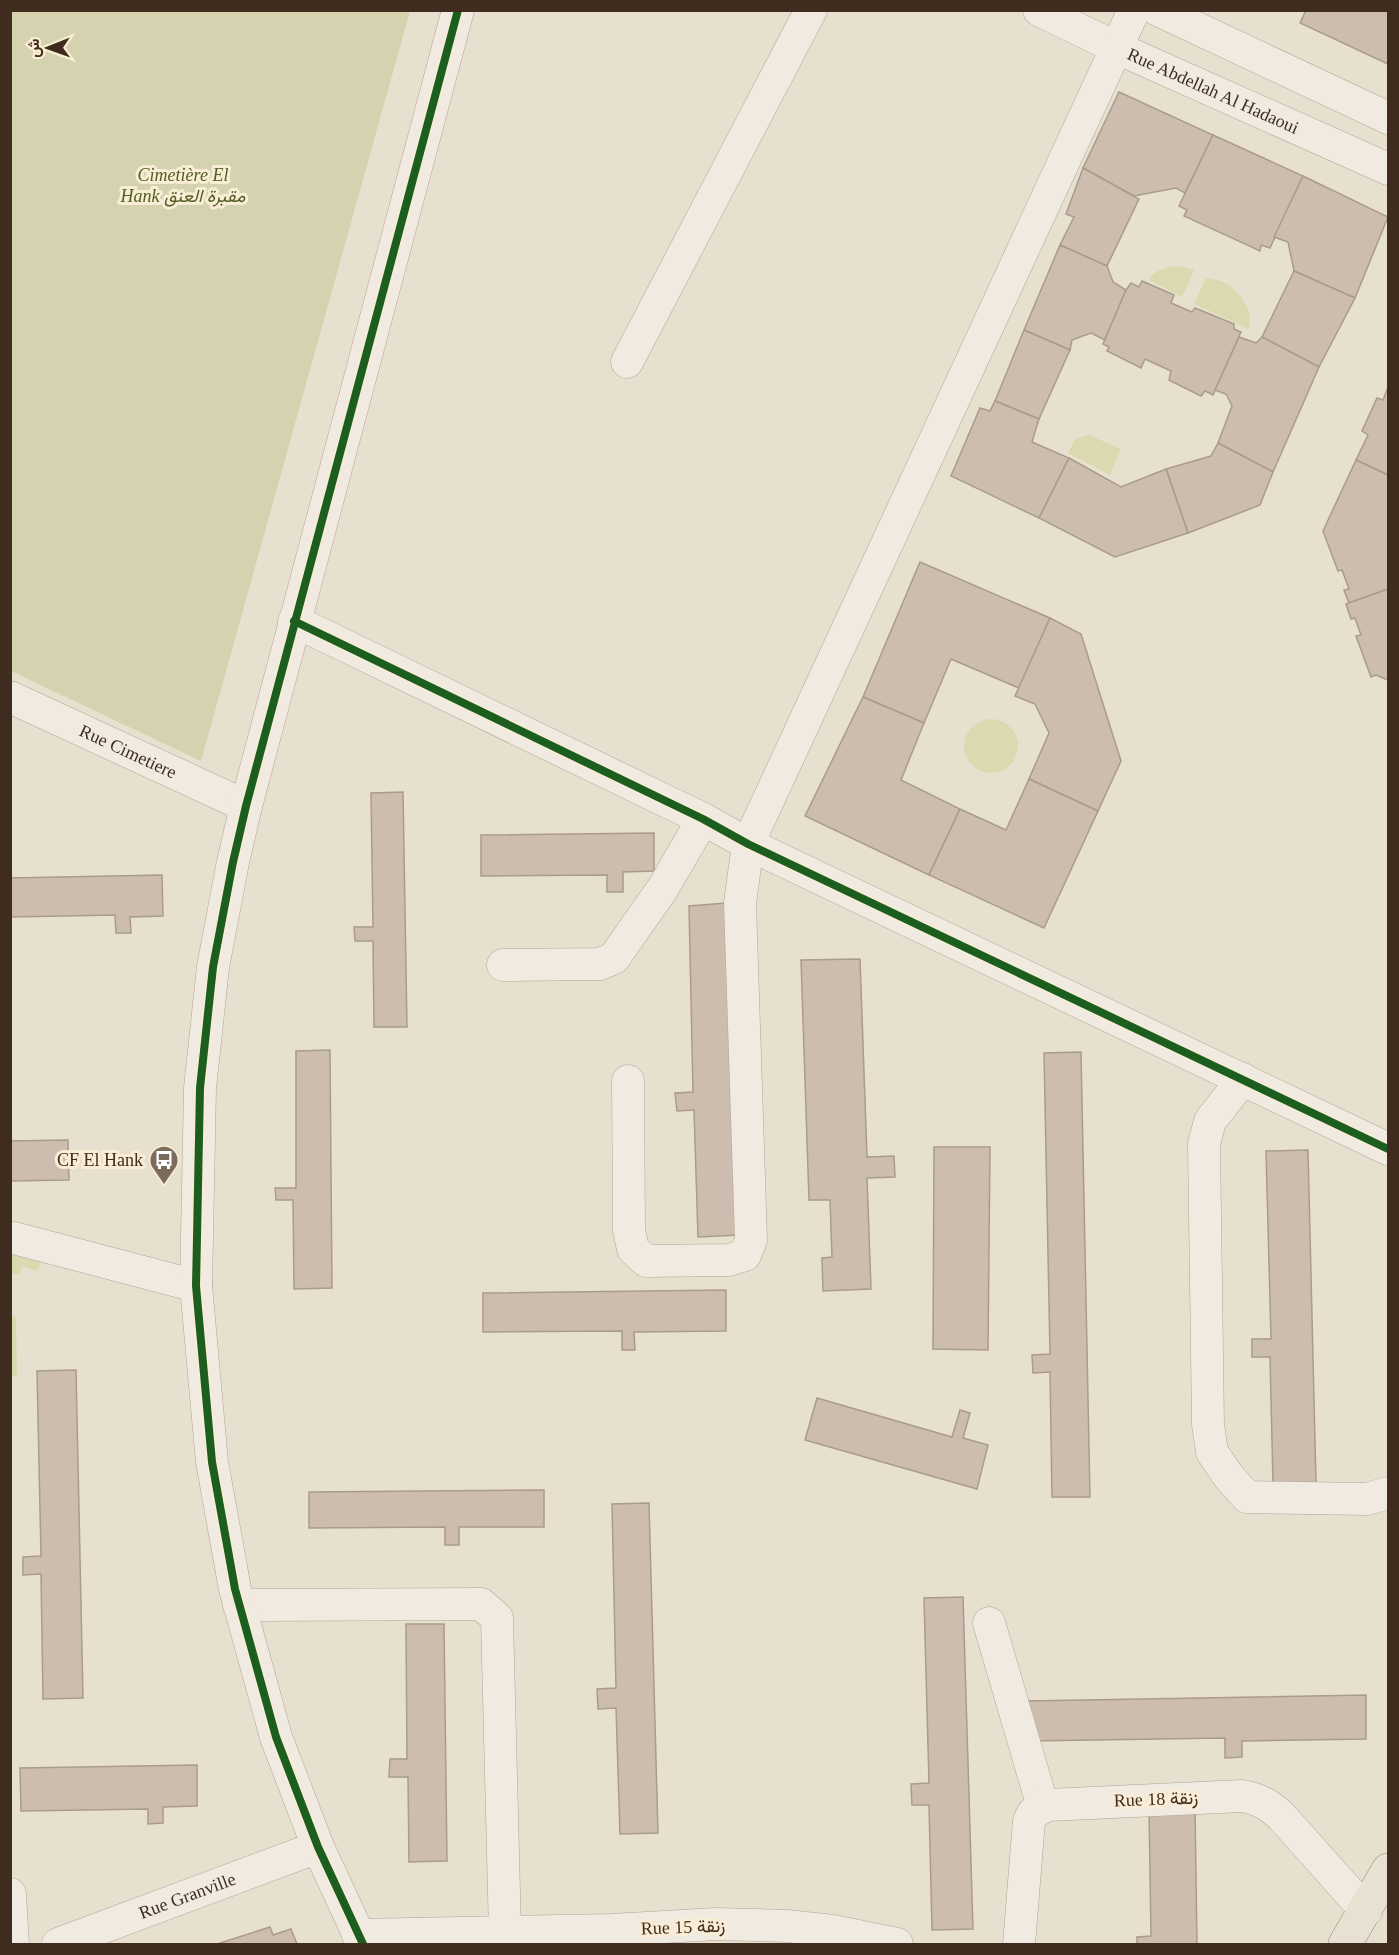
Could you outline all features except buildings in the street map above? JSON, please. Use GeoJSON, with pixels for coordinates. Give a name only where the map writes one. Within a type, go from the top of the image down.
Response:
{"type":"FeatureCollection","features":[{"type":"Feature","properties":{"kind":"main road"},"geometry":{"type":"LineString","coordinates":[[1345,1944],[1389,1870]]}},
{"type":"Feature","properties":{"kind":"street"},"geometry":{"type":"LineString","coordinates":[[361,1940],[318,1847],[276,1737],[239,1605],[212,1462],[196,1286],[200,1088],[212,978],[233,862],[246,806],[458,10]]}},
{"type":"Feature","properties":{"kind":"street"},"geometry":{"type":"LineString","coordinates":[[627,362],[811,10]]}},
{"type":"Feature","properties":{"kind":"street","name":"Rue Abdellah Al Hadaoui"},"geometry":{"type":"LineString","coordinates":[[1039,10],[1117,48],[1389,169]]}},
{"type":"Feature","properties":{"kind":"street"},"geometry":{"type":"LineString","coordinates":[[628,1081],[630,1230],[633,1249],[646,1261],[729,1260],[745,1255],[751,1240],[740,903],[748,844],[1134,10]]}},
{"type":"Feature","properties":{"kind":"street"},"geometry":{"type":"LineString","coordinates":[[1158,10],[1389,118]]}},
{"type":"Feature","properties":{"kind":"street"},"geometry":{"type":"LineString","coordinates":[[294,621],[703,819],[748,844],[1389,1149]]}},
{"type":"Feature","properties":{"kind":"street","name":"Rue Cimetiere"},"geometry":{"type":"LineString","coordinates":[[10,698],[246,806]]}},
{"type":"Feature","properties":{"kind":"street"},"geometry":{"type":"LineString","coordinates":[[503,965],[600,964],[614,958],[663,888],[703,819]]}},
{"type":"Feature","properties":{"kind":"street"},"geometry":{"type":"LineString","coordinates":[[1243,1079],[1210,1120],[1204,1144],[1208,1424],[1212,1452],[1229,1477],[1247,1497],[1367,1499],[1389,1493]]}},
{"type":"Feature","properties":{"kind":"street"},"geometry":{"type":"LineString","coordinates":[[10,1237],[196,1286]]}},
{"type":"Feature","properties":{"kind":"street"},"geometry":{"type":"LineString","coordinates":[[239,1605],[481,1604],[496,1618],[505,1932]]}},
{"type":"Feature","properties":{"kind":"street"},"geometry":{"type":"LineString","coordinates":[[989,1623],[1043,1807],[1033,1814],[1029,1821],[1019,1944]]}},
{"type":"Feature","properties":{"kind":"street","name":"Rue 18 زنقة"},"geometry":{"type":"LineString","coordinates":[[1043,1807],[1140,1799],[1242,1796],[1256,1798],[1270,1806],[1282,1817],[1366,1911]]}},
{"type":"Feature","properties":{"kind":"street","name":"Rue Granville"},"geometry":{"type":"LineString","coordinates":[[58,1944],[318,1847]]}},
{"type":"Feature","properties":{"kind":"street"},"geometry":{"type":"LineString","coordinates":[[10,1894],[13,1944]]}},
{"type":"Feature","properties":{"kind":"street","name":"Rue 15 زنقة"},"geometry":{"type":"LineString","coordinates":[[361,1940],[505,1932],[642,1936],[716,1924],[787,1926],[833,1931],[897,1944]]}},
{"type":"Feature","properties":{"kind":"green space","name":"Cimetière El Hank مقبرة العنق"},"geometry":{"type":"Polygon","coordinates":[[[11,10],[410,11],[201,761],[11,671],[11,10]]]}},
{"type":"Feature","properties":{"kind":"green space"},"geometry":{"type":"Polygon","coordinates":[[[1179,266],[1194,270],[1182,297],[1149,280],[1158,271],[1179,266]]]}},
{"type":"Feature","properties":{"kind":"green space"},"geometry":{"type":"Polygon","coordinates":[[[1206,278],[1225,283],[1236,291],[1248,309],[1249,329],[1194,304],[1206,278]]]}},
{"type":"Feature","properties":{"kind":"green space"},"geometry":{"type":"Polygon","coordinates":[[[1089,435],[1121,449],[1110,475],[1068,453],[1075,439],[1089,435]]]}},
{"type":"Feature","properties":{"kind":"green space"},"geometry":{"type":"Polygon","coordinates":[[[991,719],[1001,721],[1010,727],[1016,736],[1018,746],[1016,756],[1010,765],[1001,771],[991,773],[981,771],[972,765],[966,756],[964,746],[966,736],[972,727],[981,721],[991,719]]]}},
{"type":"Feature","properties":{"kind":"green space"},"geometry":{"type":"Polygon","coordinates":[[[10,1248],[42,1257],[38,1271],[22,1266],[19,1275],[11,1273],[10,1248]]]}},
{"type":"Feature","properties":{"kind":"green space"},"geometry":{"type":"Polygon","coordinates":[[[11,1315],[16,1317],[17,1376],[11,1376],[11,1315]]]}},
{"type":"Feature","properties":{"kind":"cycle path"},"geometry":{"type":"LineString","coordinates":[[363,1944],[318,1847],[276,1737],[235,1589],[212,1462],[196,1286],[200,1088],[213,967],[246,806],[458,10]]}},
{"type":"Feature","properties":{"kind":"cycle path"},"geometry":{"type":"LineString","coordinates":[[294,621],[703,819],[748,844],[1388,1149]]}},
{"type":"Feature","properties":{"kind":"place","name":"CF El Hank"},"geometry":{"type":"Point","coordinates":[164,1186]}}]}
